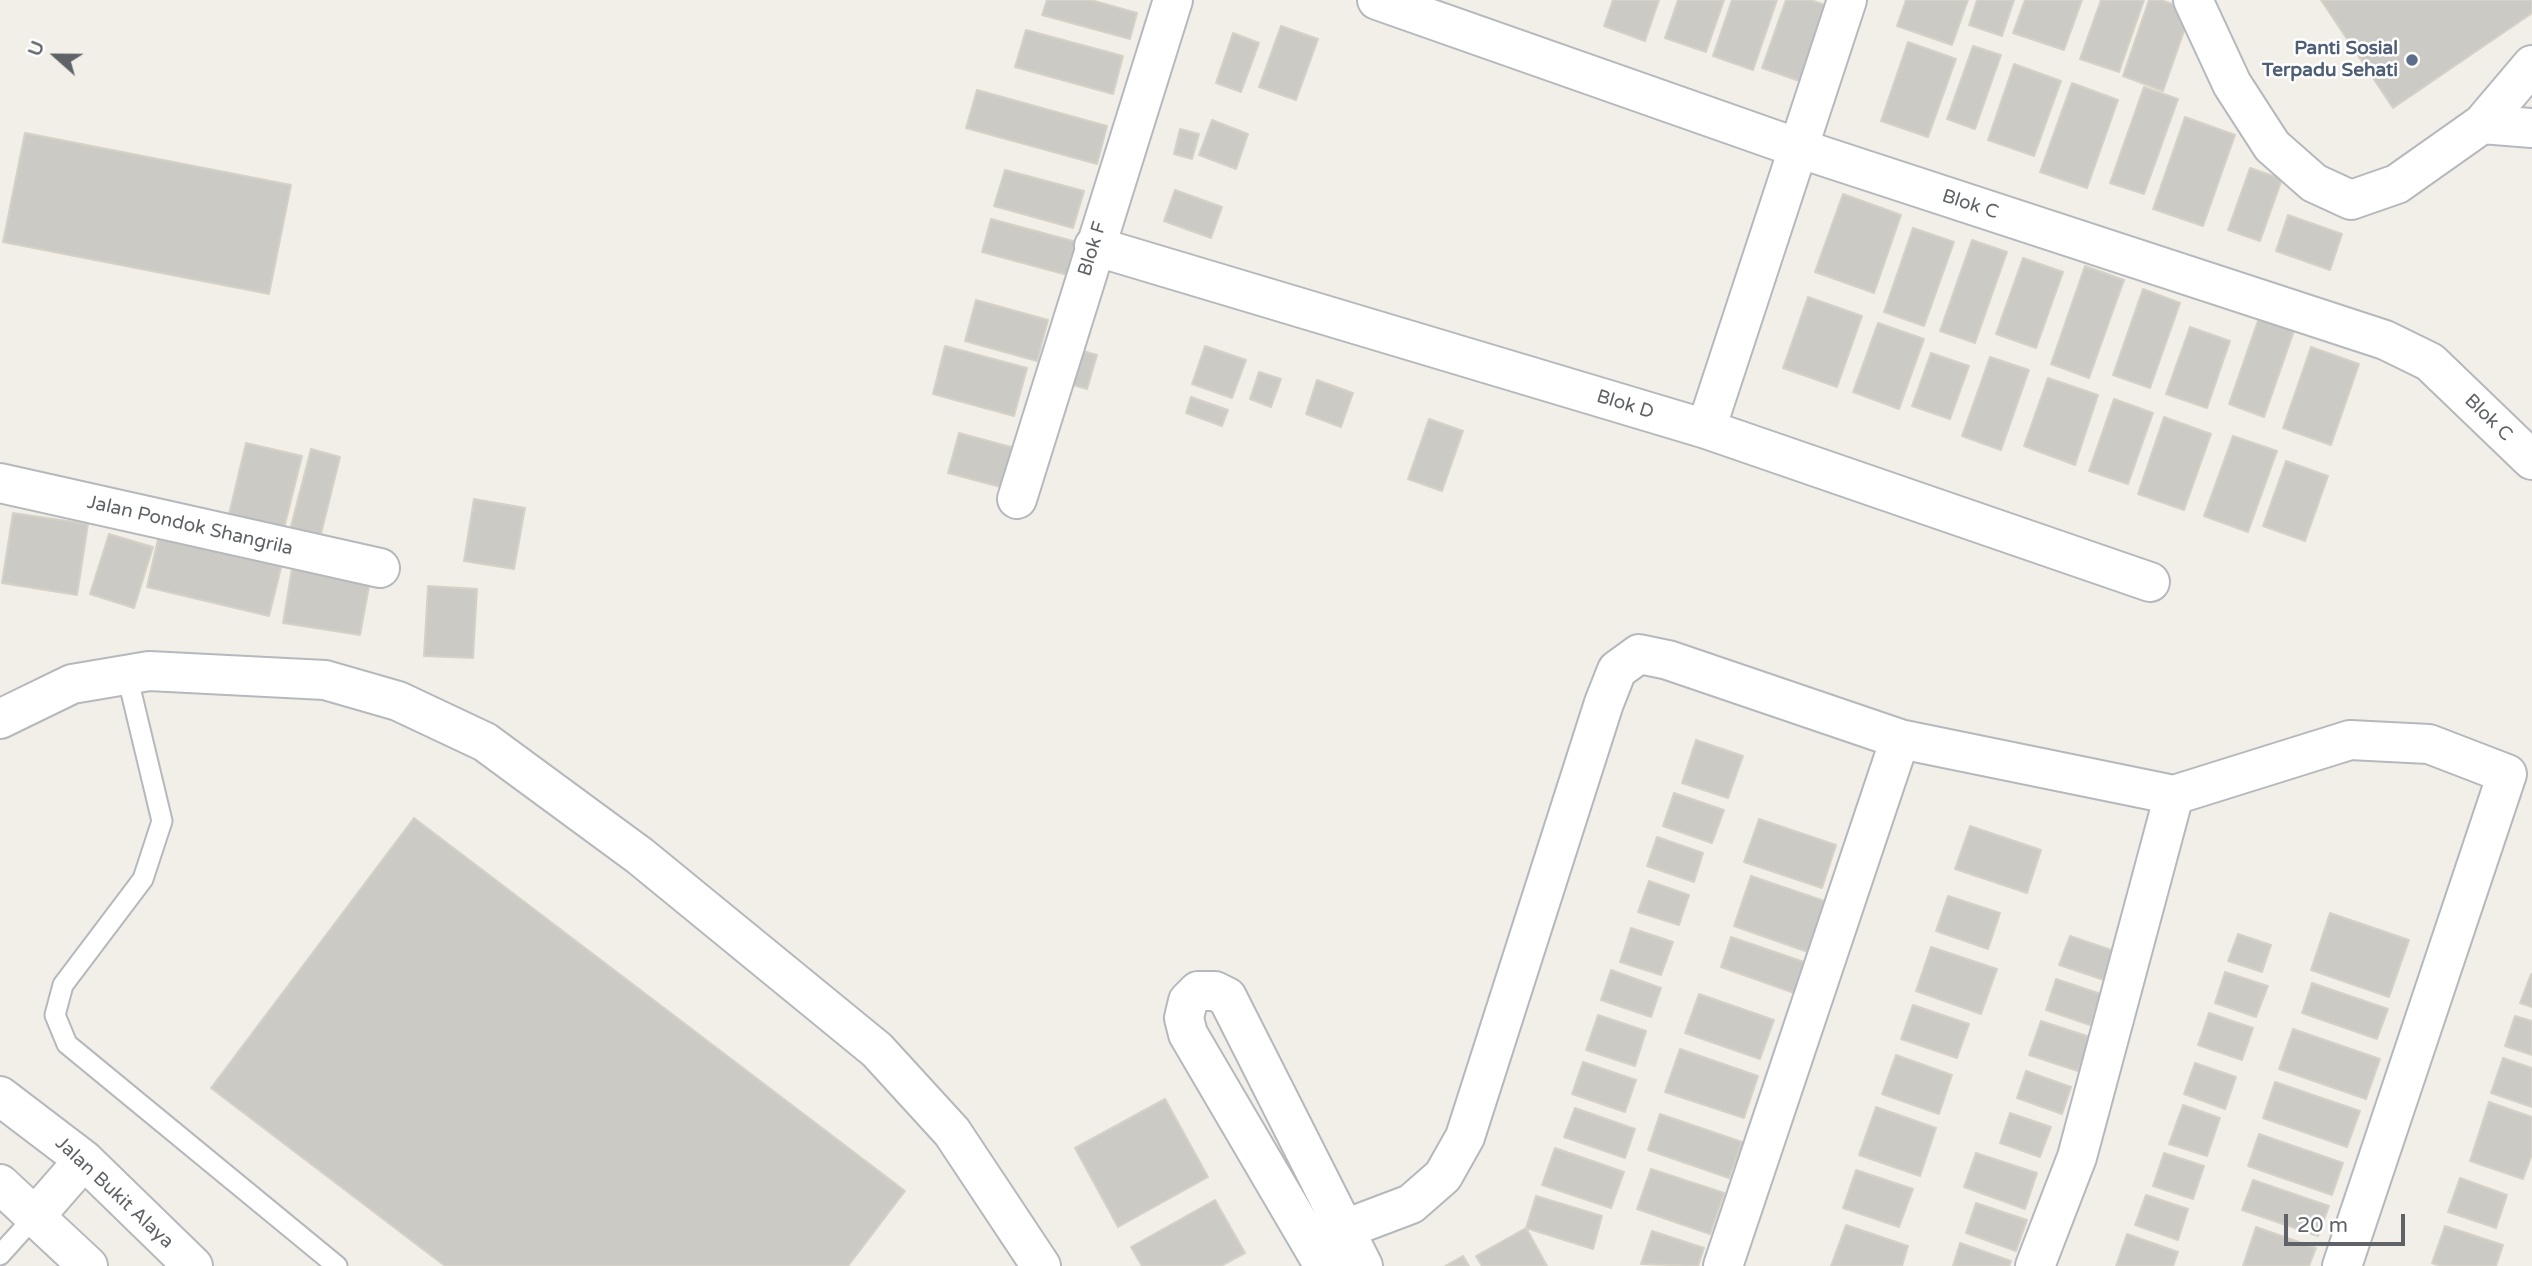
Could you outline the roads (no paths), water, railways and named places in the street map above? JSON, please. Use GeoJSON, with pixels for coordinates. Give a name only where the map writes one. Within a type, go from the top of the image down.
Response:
{"type":"FeatureCollection","features":[{"type":"Feature","properties":{"kind":"street","name":"Blok F"},"geometry":{"type":"LineString","coordinates":[[1017,499],[1173,0]]}},
{"type":"Feature","properties":{"kind":"street","name":"Blok C"},"geometry":{"type":"LineString","coordinates":[[1377,0],[1798,148],[2385,340],[2430,362],[2532,460]]}},
{"type":"Feature","properties":{"kind":"street"},"geometry":{"type":"LineString","coordinates":[[1706,429],[1847,0]]}},
{"type":"Feature","properties":{"kind":"street"},"geometry":{"type":"LineString","coordinates":[[2193,0],[2232,84],[2272,146],[2315,183],[2351,200],[2397,184],[2482,124],[2532,65]]}},
{"type":"Feature","properties":{"kind":"street"},"geometry":{"type":"LineString","coordinates":[[2482,124],[2532,128]]}},
{"type":"Feature","properties":{"kind":"street","name":"Blok D"},"geometry":{"type":"LineString","coordinates":[[1094,246],[1706,429],[2150,582]]}},
{"type":"Feature","properties":{"kind":"street","name":"Jalan Pondok Shangrila"},"geometry":{"type":"LineString","coordinates":[[0,484],[380,568]]}},
{"type":"Feature","properties":{"kind":"street"},"geometry":{"type":"LineString","coordinates":[[1345,1229],[1411,1204],[1443,1176],[1465,1137],[1617,670],[1639,654],[1668,660],[1900,739],[2174,795],[2350,740],[2429,744],[2507,774],[2343,1266]]}},
{"type":"Feature","properties":{"kind":"street"},"geometry":{"type":"LineString","coordinates":[[0,719],[72,684],[149,671],[325,680],[398,701],[485,742],[640,856],[877,1050],[952,1132],[1041,1266]]}},
{"type":"Feature","properties":{"kind":"street"},"geometry":{"type":"LineString","coordinates":[[1723,1266],[1900,739]]}},
{"type":"Feature","properties":{"kind":"street"},"geometry":{"type":"LineString","coordinates":[[2035,1266],[2077,1157],[2174,795]]}},
{"type":"Feature","properties":{"kind":"street"},"geometry":{"type":"LineString","coordinates":[[1324,1266],[1188,1034],[1184,1018],[1188,1001],[1198,991],[1215,991],[1227,997],[1363,1266]]}},
{"type":"Feature","properties":{"kind":"street"},"geometry":{"type":"LineString","coordinates":[[1200,1053],[1243,1030]]}},
{"type":"Feature","properties":{"kind":"street","name":"Jalan Bukit Alaya"},"geometry":{"type":"LineString","coordinates":[[0,1096],[84,1160],[193,1266]]}},
{"type":"Feature","properties":{"kind":"street"},"geometry":{"type":"LineString","coordinates":[[36,1215],[84,1160]]}},
{"type":"Feature","properties":{"kind":"street"},"geometry":{"type":"LineString","coordinates":[[0,1184],[88,1266]]}},
{"type":"Feature","properties":{"kind":"lane"},"geometry":{"type":"LineString","coordinates":[[127,675],[162,821],[143,879],[63,985],[55,1015],[67,1044],[337,1266]]}},
{"type":"Feature","properties":{"kind":"lane"},"geometry":{"type":"LineString","coordinates":[[0,1255],[36,1215]]}},
{"type":"Feature","properties":{"kind":"place","name":"Panti Sosial Terpadu Sehati"},"geometry":{"type":"Point","coordinates":[2412,60]}}]}
